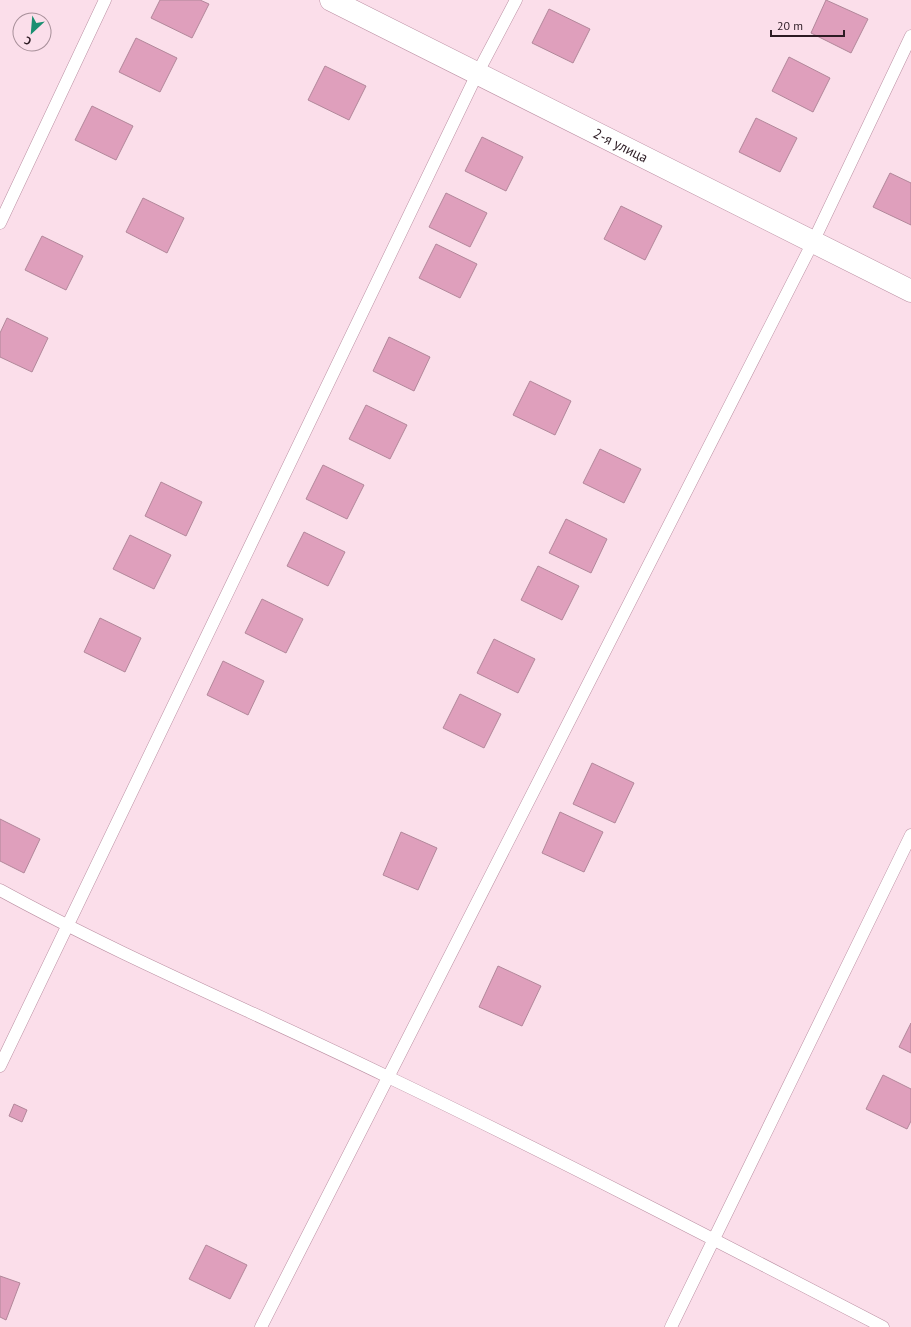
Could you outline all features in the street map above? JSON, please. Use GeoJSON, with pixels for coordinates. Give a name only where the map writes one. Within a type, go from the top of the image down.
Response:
{"type":"FeatureCollection","features":[{"type":"Feature","properties":{"kind":"street","name":"2-я улица"},"geometry":{"type":"LineString","coordinates":[[331,0],[911,291]]}},
{"type":"Feature","properties":{"kind":"lane"},"geometry":{"type":"LineString","coordinates":[[0,223],[105,0]]}},
{"type":"Feature","properties":{"kind":"lane"},"geometry":{"type":"LineString","coordinates":[[0,1066],[477,74],[516,0]]}},
{"type":"Feature","properties":{"kind":"lane"},"geometry":{"type":"LineString","coordinates":[[261,1327],[812,242],[911,36]]}},
{"type":"Feature","properties":{"kind":"lane"},"geometry":{"type":"LineString","coordinates":[[671,1327],[911,835]]}},
{"type":"Feature","properties":{"kind":"lane"},"geometry":{"type":"LineString","coordinates":[[0,890],[67,927],[388,1077],[714,1239],[883,1327]]}},
{"type":"Feature","properties":{"kind":"building"},"geometry":{"type":"Polygon","coordinates":[[[160,0],[200,0],[209,4],[192,38],[151,18],[160,0]]]}},
{"type":"Feature","properties":{"kind":"building"},"geometry":{"type":"Polygon","coordinates":[[[826,0],[868,19],[851,53],[811,33],[826,0]]]}},
{"type":"Feature","properties":{"kind":"building"},"geometry":{"type":"Polygon","coordinates":[[[549,9],[590,29],[573,63],[532,43],[549,9]]]}},
{"type":"Feature","properties":{"kind":"building"},"geometry":{"type":"Polygon","coordinates":[[[136,38],[177,58],[160,92],[119,72],[136,38]]]}},
{"type":"Feature","properties":{"kind":"building"},"geometry":{"type":"Polygon","coordinates":[[[789,57],[830,78],[813,112],[772,91],[789,57]]]}},
{"type":"Feature","properties":{"kind":"building"},"geometry":{"type":"Polygon","coordinates":[[[325,66],[366,86],[349,120],[308,100],[325,66]]]}},
{"type":"Feature","properties":{"kind":"building"},"geometry":{"type":"Polygon","coordinates":[[[92,106],[133,126],[116,160],[75,140],[92,106]]]}},
{"type":"Feature","properties":{"kind":"building"},"geometry":{"type":"Polygon","coordinates":[[[756,118],[797,138],[780,172],[739,152],[756,118]]]}},
{"type":"Feature","properties":{"kind":"building"},"geometry":{"type":"Polygon","coordinates":[[[482,137],[523,157],[506,191],[465,171],[482,137]]]}},
{"type":"Feature","properties":{"kind":"building"},"geometry":{"type":"Polygon","coordinates":[[[890,173],[911,183],[911,225],[873,207],[890,173]]]}},
{"type":"Feature","properties":{"kind":"building"},"geometry":{"type":"Polygon","coordinates":[[[446,193],[487,213],[470,247],[429,227],[446,193]]]}},
{"type":"Feature","properties":{"kind":"building"},"geometry":{"type":"Polygon","coordinates":[[[143,198],[184,218],[167,253],[126,232],[143,198]]]}},
{"type":"Feature","properties":{"kind":"building"},"geometry":{"type":"Polygon","coordinates":[[[621,206],[662,226],[645,260],[604,239],[621,206]]]}},
{"type":"Feature","properties":{"kind":"building"},"geometry":{"type":"Polygon","coordinates":[[[42,236],[83,256],[66,290],[25,270],[42,236]]]}},
{"type":"Feature","properties":{"kind":"building"},"geometry":{"type":"Polygon","coordinates":[[[436,244],[477,264],[460,298],[419,278],[436,244]]]}},
{"type":"Feature","properties":{"kind":"building"},"geometry":{"type":"Polygon","coordinates":[[[7,318],[48,338],[32,372],[0,357],[0,333],[7,318]]]}},
{"type":"Feature","properties":{"kind":"building"},"geometry":{"type":"Polygon","coordinates":[[[389,337],[430,357],[414,391],[373,371],[389,337]]]}},
{"type":"Feature","properties":{"kind":"building"},"geometry":{"type":"Polygon","coordinates":[[[530,381],[571,401],[555,435],[513,415],[530,381]]]}},
{"type":"Feature","properties":{"kind":"building"},"geometry":{"type":"Polygon","coordinates":[[[366,405],[407,425],[390,459],[349,439],[366,405]]]}},
{"type":"Feature","properties":{"kind":"building"},"geometry":{"type":"Polygon","coordinates":[[[600,449],[641,469],[624,503],[583,483],[600,449]]]}},
{"type":"Feature","properties":{"kind":"building"},"geometry":{"type":"Polygon","coordinates":[[[323,465],[364,485],[347,519],[306,499],[323,465]]]}},
{"type":"Feature","properties":{"kind":"building"},"geometry":{"type":"Polygon","coordinates":[[[161,482],[202,502],[186,536],[145,516],[161,482]]]}},
{"type":"Feature","properties":{"kind":"building"},"geometry":{"type":"Polygon","coordinates":[[[566,519],[607,539],[591,573],[549,553],[566,519]]]}},
{"type":"Feature","properties":{"kind":"building"},"geometry":{"type":"Polygon","coordinates":[[[304,532],[345,552],[328,586],[287,566],[304,532]]]}},
{"type":"Feature","properties":{"kind":"building"},"geometry":{"type":"Polygon","coordinates":[[[130,535],[171,555],[154,589],[113,569],[130,535]]]}},
{"type":"Feature","properties":{"kind":"building"},"geometry":{"type":"Polygon","coordinates":[[[538,566],[579,586],[562,620],[521,600],[538,566]]]}},
{"type":"Feature","properties":{"kind":"building"},"geometry":{"type":"Polygon","coordinates":[[[262,599],[303,619],[286,653],[245,633],[262,599]]]}},
{"type":"Feature","properties":{"kind":"building"},"geometry":{"type":"Polygon","coordinates":[[[100,618],[141,638],[125,672],[84,652],[100,618]]]}},
{"type":"Feature","properties":{"kind":"building"},"geometry":{"type":"Polygon","coordinates":[[[494,639],[535,659],[518,693],[477,673],[494,639]]]}},
{"type":"Feature","properties":{"kind":"building"},"geometry":{"type":"Polygon","coordinates":[[[223,661],[264,681],[248,715],[207,695],[223,661]]]}},
{"type":"Feature","properties":{"kind":"building"},"geometry":{"type":"Polygon","coordinates":[[[460,694],[501,714],[484,748],[443,728],[460,694]]]}},
{"type":"Feature","properties":{"kind":"building"},"geometry":{"type":"Polygon","coordinates":[[[592,763],[634,783],[615,823],[573,804],[592,763]]]}},
{"type":"Feature","properties":{"kind":"building"},"geometry":{"type":"Polygon","coordinates":[[[560,812],[603,832],[584,872],[542,853],[560,812]]]}},
{"type":"Feature","properties":{"kind":"building"},"geometry":{"type":"Polygon","coordinates":[[[0,819],[40,839],[24,873],[0,861],[0,819]]]}},
{"type":"Feature","properties":{"kind":"building"},"geometry":{"type":"Polygon","coordinates":[[[401,832],[437,848],[418,890],[383,875],[401,832]]]}},
{"type":"Feature","properties":{"kind":"building"},"geometry":{"type":"Polygon","coordinates":[[[498,966],[541,986],[522,1026],[479,1007],[498,966]]]}},
{"type":"Feature","properties":{"kind":"building"},"geometry":{"type":"Polygon","coordinates":[[[911,1023],[911,1053],[899,1047],[911,1023]]]}},
{"type":"Feature","properties":{"kind":"building"},"geometry":{"type":"Polygon","coordinates":[[[883,1075],[911,1089],[911,1121],[907,1129],[866,1109],[883,1075]]]}},
{"type":"Feature","properties":{"kind":"building"},"geometry":{"type":"Polygon","coordinates":[[[14,1104],[27,1110],[22,1122],[9,1116],[14,1104]]]}},
{"type":"Feature","properties":{"kind":"building"},"geometry":{"type":"Polygon","coordinates":[[[206,1245],[247,1265],[230,1299],[189,1279],[206,1245]]]}},
{"type":"Feature","properties":{"kind":"building"},"geometry":{"type":"Polygon","coordinates":[[[0,1276],[20,1283],[6,1320],[0,1317],[0,1276]]]}}]}
